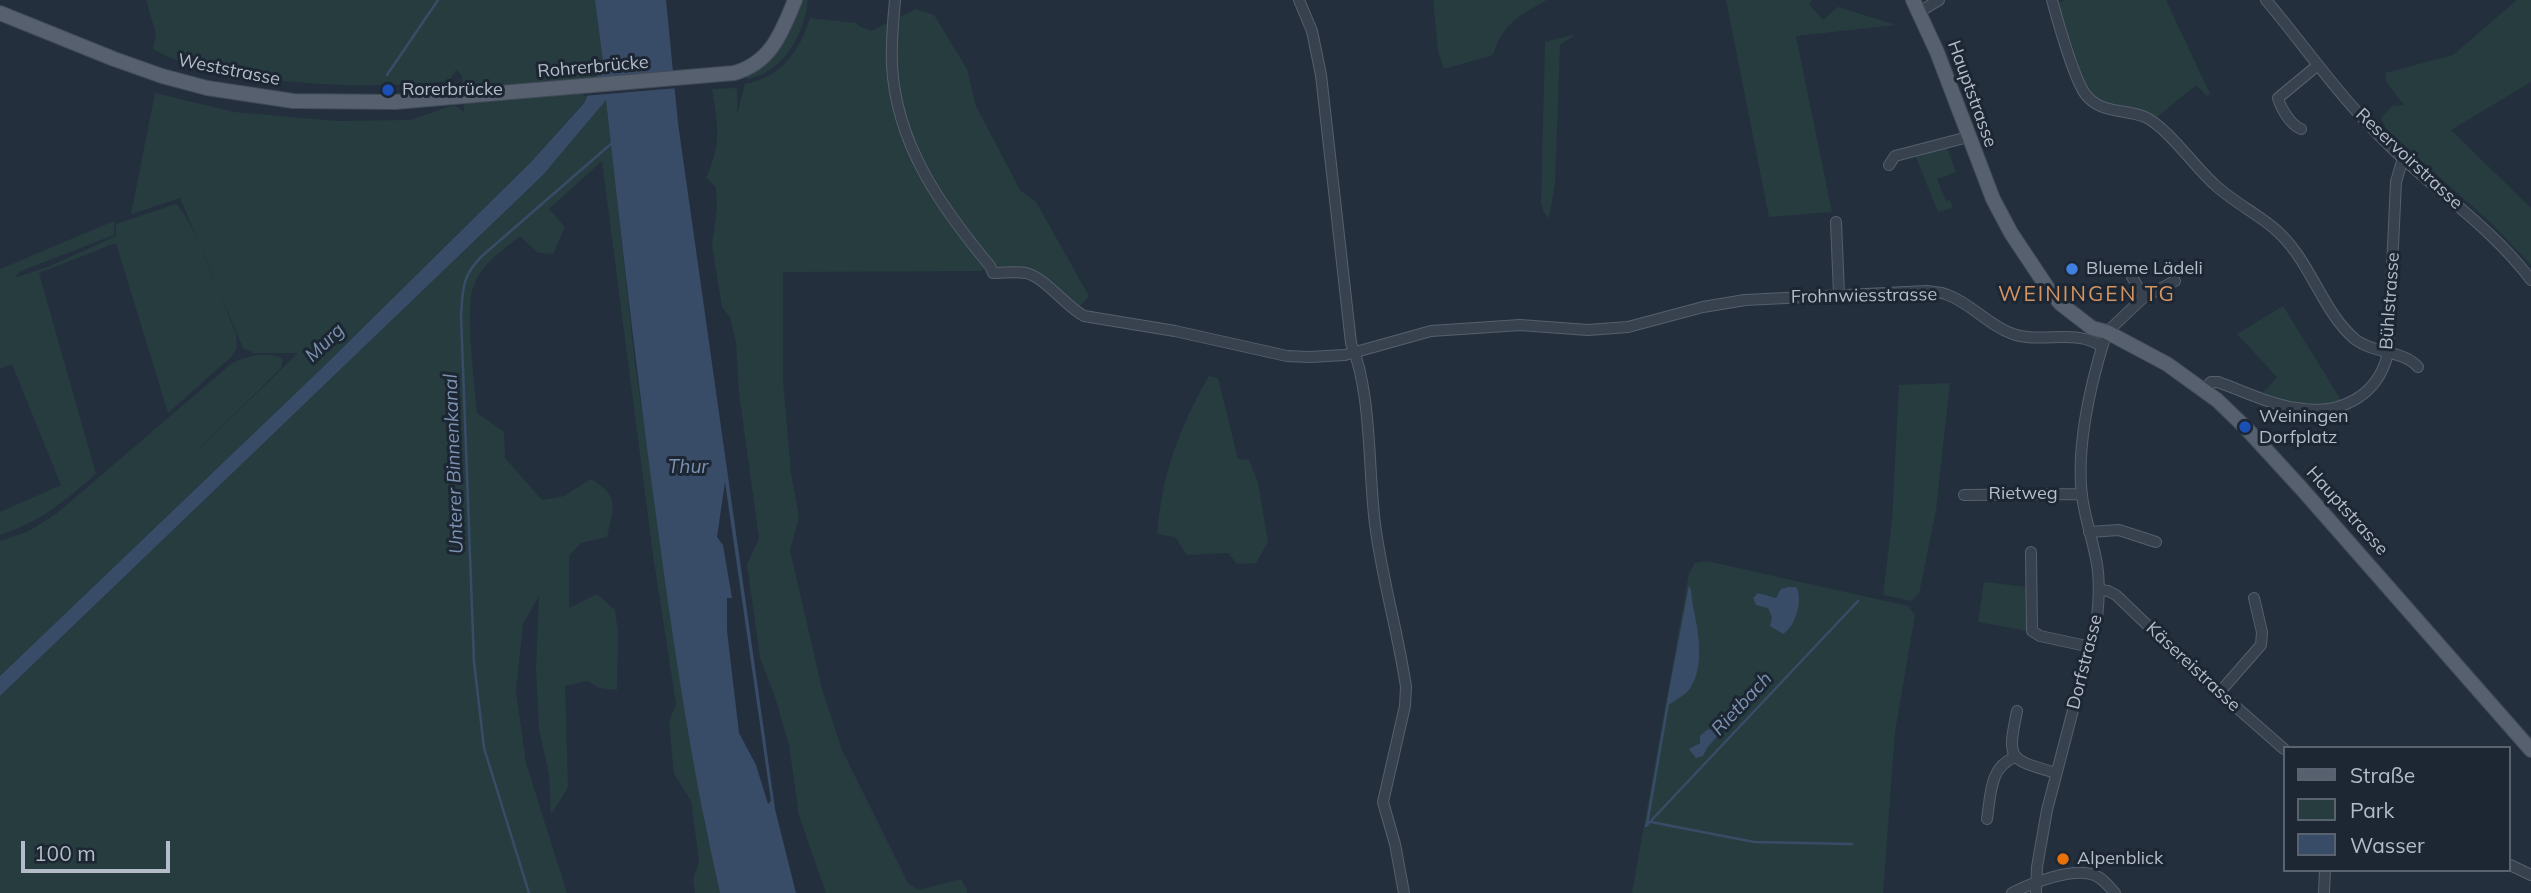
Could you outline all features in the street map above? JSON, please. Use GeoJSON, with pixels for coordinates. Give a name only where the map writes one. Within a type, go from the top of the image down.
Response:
{"type":"FeatureCollection","features":[{"type":"Feature","properties":{"kind":"main road","name":"Rohrerbrücke"},"geometry":{"type":"LineString","coordinates":[[461,97],[729,75],[747,69],[763,58],[776,44],[795,0]]}},
{"type":"Feature","properties":{"kind":"main road","name":"Hauptstrasse"},"geometry":{"type":"LineString","coordinates":[[1916,6],[1937,52],[1997,207],[2060,304],[2092,328],[2107,332],[2173,368],[2205,390],[2257,439],[2531,750]]}},
{"type":"Feature","properties":{"kind":"main road","name":"Weststrasse"},"geometry":{"type":"LineString","coordinates":[[0,13],[139,68],[233,93],[293,102],[329,103],[461,97]]}},
{"type":"Feature","properties":{"kind":"street","name":"Frohnwiesstrasse"},"geometry":{"type":"LineString","coordinates":[[895,0],[891,63],[893,82],[915,156],[931,189],[951,219],[990,266],[993,274],[1015,272],[1032,275],[1071,309],[1093,319],[1175,331],[1287,356],[1335,356],[1355,353],[1431,331],[1520,325],[1588,330],[1628,327],[1707,306],[1745,300],[1907,291],[1943,293],[2014,334],[2025,337],[2077,337],[2098,344]]}},
{"type":"Feature","properties":{"kind":"street"},"geometry":{"type":"LineString","coordinates":[[1299,0],[1312,31],[1321,75],[1351,344],[1363,393],[1375,524],[1406,688],[1405,706],[1383,802],[1395,844],[1404,893]]}},
{"type":"Feature","properties":{"kind":"street"},"geometry":{"type":"LineString","coordinates":[[1916,6],[1939,0]]}},
{"type":"Feature","properties":{"kind":"street"},"geometry":{"type":"LineString","coordinates":[[2052,0],[2078,80],[2087,97],[2105,108],[2138,115],[2155,122],[2216,186],[2271,225],[2293,247],[2335,314],[2354,338],[2377,351],[2405,357],[2418,368]]}},
{"type":"Feature","properties":{"kind":"street","name":"Reservoirstrasse"},"geometry":{"type":"LineString","coordinates":[[2266,0],[2347,101],[2403,158],[2494,238],[2531,280]]}},
{"type":"Feature","properties":{"kind":"street"},"geometry":{"type":"LineString","coordinates":[[2301,129],[2296,128],[2280,106],[2278,98],[2318,65]]}},
{"type":"Feature","properties":{"kind":"street"},"geometry":{"type":"LineString","coordinates":[[1889,165],[1895,156],[1968,137]]}},
{"type":"Feature","properties":{"kind":"street","name":"Bühlstrasse"},"geometry":{"type":"LineString","coordinates":[[2205,390],[2214,382],[2295,408],[2324,409],[2349,402],[2370,390],[2382,374],[2388,353],[2396,182],[2403,158]]}},
{"type":"Feature","properties":{"kind":"street"},"geometry":{"type":"LineString","coordinates":[[1836,222],[1839,294]]}},
{"type":"Feature","properties":{"kind":"street"},"geometry":{"type":"LineString","coordinates":[[2133,277],[2144,297]]}},
{"type":"Feature","properties":{"kind":"street"},"geometry":{"type":"LineString","coordinates":[[2107,332],[2144,297],[2175,281]]}},
{"type":"Feature","properties":{"kind":"street","name":"Dorfstrasse"},"geometry":{"type":"LineString","coordinates":[[2036,893],[2056,773],[2097,618],[2100,590],[2097,565],[2082,494],[2084,432],[2098,344],[2107,332]]}},
{"type":"Feature","properties":{"kind":"street","name":"Rietweg"},"geometry":{"type":"LineString","coordinates":[[1964,495],[2082,494]]}},
{"type":"Feature","properties":{"kind":"street"},"geometry":{"type":"LineString","coordinates":[[2089,532],[2119,530],[2156,542]]}},
{"type":"Feature","properties":{"kind":"street"},"geometry":{"type":"LineString","coordinates":[[2031,552],[2032,631],[2040,636],[2091,647]]}},
{"type":"Feature","properties":{"kind":"street","name":"Käsereistrasse"},"geometry":{"type":"LineString","coordinates":[[2100,590],[2116,595],[2282,747]]}},
{"type":"Feature","properties":{"kind":"street"},"geometry":{"type":"LineString","coordinates":[[2220,693],[2260,645],[2262,632],[2254,598]]}},
{"type":"Feature","properties":{"kind":"street"},"geometry":{"type":"LineString","coordinates":[[2017,711],[2011,741],[2015,757],[2021,762],[2056,773]]}},
{"type":"Feature","properties":{"kind":"street"},"geometry":{"type":"LineString","coordinates":[[1987,819],[1995,773],[2000,766],[2015,757]]}},
{"type":"Feature","properties":{"kind":"street"},"geometry":{"type":"LineString","coordinates":[[2510,865],[2531,875]]}},
{"type":"Feature","properties":{"kind":"street"},"geometry":{"type":"LineString","coordinates":[[2012,893],[2036,881],[2082,872],[2104,880],[2115,893]]}},
{"type":"Feature","properties":{"kind":"street"},"geometry":{"type":"LineString","coordinates":[[2323,893],[2325,872]]}},
{"type":"Feature","properties":{"kind":"green space"},"geometry":{"type":"Polygon","coordinates":[[[146,0],[595,0],[603,62],[584,102],[531,162],[320,370],[0,676],[0,541],[27,532],[56,514],[231,364],[257,355],[271,355],[283,359],[281,368],[183,465],[298,353],[254,353],[243,348],[180,198],[131,214],[155,93],[234,112],[337,121],[410,120],[454,105],[464,112],[462,75],[456,70],[449,81],[336,85],[252,77],[179,61],[153,49],[156,34],[146,0]]]}},
{"type":"Feature","properties":{"kind":"green space"},"geometry":{"type":"Polygon","coordinates":[[[801,0],[808,0],[806,13],[790,49],[772,68],[748,79],[746,76],[775,54],[801,0]]]}},
{"type":"Feature","properties":{"kind":"green space"},"geometry":{"type":"Polygon","coordinates":[[[1433,0],[1547,0],[1520,16],[1507,28],[1501,35],[1493,55],[1444,69],[1438,51],[1433,0]]]}},
{"type":"Feature","properties":{"kind":"green space"},"geometry":{"type":"Polygon","coordinates":[[[1726,0],[1812,0],[1809,4],[1823,20],[1838,7],[1896,25],[1796,36],[1832,212],[1769,217],[1726,0]]]}},
{"type":"Feature","properties":{"kind":"green space"},"geometry":{"type":"Polygon","coordinates":[[[2066,0],[2166,0],[2210,94],[2207,96],[2196,85],[2156,118],[2112,106],[2092,94],[2086,86],[2059,9],[2058,3],[2066,0]]]}},
{"type":"Feature","properties":{"kind":"green space"},"geometry":{"type":"Polygon","coordinates":[[[2517,0],[2531,0],[2531,82],[2451,130],[2531,208],[2531,265],[2491,223],[2387,130],[2381,118],[2392,106],[2404,105],[2387,83],[2385,73],[2453,55],[2517,0]]]}},
{"type":"Feature","properties":{"kind":"green space"},"geometry":{"type":"Polygon","coordinates":[[[916,9],[934,15],[967,69],[976,106],[1020,190],[1036,202],[1089,296],[1077,310],[1033,273],[1002,270],[988,260],[947,210],[927,176],[914,147],[901,97],[893,91],[904,138],[925,182],[985,268],[981,271],[783,272],[783,381],[791,473],[799,517],[790,550],[822,689],[842,750],[908,883],[919,890],[961,879],[967,890],[967,893],[826,893],[799,816],[789,745],[760,658],[747,564],[759,538],[739,393],[736,342],[730,317],[722,307],[712,245],[717,208],[716,187],[706,178],[717,144],[712,89],[737,88],[737,115],[745,84],[769,76],[787,61],[801,41],[810,18],[857,23],[871,31],[916,9]]]}},
{"type":"Feature","properties":{"kind":"green space"},"geometry":{"type":"Polygon","coordinates":[[[1576,34],[1560,45],[1555,184],[1549,218],[1541,203],[1545,42],[1576,34]]]}},
{"type":"Feature","properties":{"kind":"green space"},"geometry":{"type":"Polygon","coordinates":[[[606,99],[635,364],[705,826],[720,893],[695,893],[693,880],[699,862],[691,801],[674,774],[669,722],[676,704],[653,555],[602,161],[549,209],[565,227],[553,254],[538,253],[520,236],[481,272],[473,288],[470,313],[477,413],[504,432],[505,458],[542,500],[564,496],[591,479],[611,497],[613,510],[607,537],[581,543],[569,556],[569,608],[597,594],[615,610],[618,632],[617,690],[599,688],[587,681],[565,686],[568,787],[551,815],[549,774],[539,729],[536,668],[539,596],[523,624],[516,691],[526,763],[567,893],[0,893],[0,696],[543,175],[606,99]]]}},
{"type":"Feature","properties":{"kind":"green space"},"geometry":{"type":"Polygon","coordinates":[[[1947,148],[1956,172],[1937,179],[1946,201],[1950,200],[1953,208],[1938,212],[1915,155],[1947,148]]]}},
{"type":"Feature","properties":{"kind":"green space"},"geometry":{"type":"Polygon","coordinates":[[[176,204],[191,226],[208,264],[236,334],[237,348],[231,357],[168,413],[116,243],[39,273],[96,474],[40,517],[0,535],[0,512],[61,485],[12,364],[0,369],[0,269],[114,221],[114,235],[21,271],[14,278],[50,266],[116,236],[116,224],[176,204]]]}},
{"type":"Feature","properties":{"kind":"green space"},"geometry":{"type":"Polygon","coordinates":[[[2283,306],[2341,400],[2321,404],[2302,403],[2263,393],[2277,377],[2237,334],[2283,306]]]}},
{"type":"Feature","properties":{"kind":"green space"},"geometry":{"type":"Polygon","coordinates":[[[1209,376],[1218,378],[1238,459],[1249,460],[1258,482],[1268,542],[1256,563],[1237,564],[1228,553],[1187,555],[1175,537],[1157,534],[1163,492],[1174,452],[1189,414],[1209,376]]]}},
{"type":"Feature","properties":{"kind":"green space"},"geometry":{"type":"Polygon","coordinates":[[[1950,383],[1936,510],[1919,594],[1911,601],[1883,595],[1892,521],[1899,385],[1950,383]]]}},
{"type":"Feature","properties":{"kind":"green space"},"geometry":{"type":"Polygon","coordinates":[[[1707,561],[1908,606],[1915,615],[1895,732],[1883,893],[1632,893],[1689,573],[1695,563],[1707,561]]]}},
{"type":"Feature","properties":{"kind":"green space"},"geometry":{"type":"Polygon","coordinates":[[[1984,582],[2027,587],[2028,631],[1978,622],[1984,582]]]}},
{"type":"Feature","properties":{"kind":"water","name":"Thur"},"geometry":{"type":"Polygon","coordinates":[[[595,0],[666,0],[678,123],[775,809],[796,893],[720,893],[693,760],[671,626],[606,100],[543,175],[0,696],[0,676],[320,370],[531,162],[584,103],[603,62],[595,0]],[[725,482],[717,537],[723,545],[732,598],[727,598],[727,631],[739,733],[756,765],[768,804],[771,801],[725,482]]]}},
{"type":"Feature","properties":{"kind":"water"},"geometry":{"type":"Polygon","coordinates":[[[1689,585],[1698,636],[1698,668],[1689,690],[1670,704],[1667,701],[1689,585]]]}},
{"type":"Feature","properties":{"kind":"water"},"geometry":{"type":"Polygon","coordinates":[[[1796,587],[1799,605],[1791,625],[1783,634],[1770,626],[1772,617],[1768,608],[1756,605],[1753,598],[1758,593],[1776,598],[1781,589],[1796,587]]]}},
{"type":"Feature","properties":{"kind":"water"},"geometry":{"type":"Polygon","coordinates":[[[1728,718],[1730,722],[1703,756],[1696,758],[1689,749],[1700,743],[1700,736],[1707,730],[1714,729],[1728,718]]]}},
{"type":"Feature","properties":{"kind":"pier"},"geometry":{"type":"Polygon","coordinates":[[[677,75],[678,88],[583,96],[590,82],[677,75]]]}},
{"type":"Feature","properties":{"kind":"waterway"},"geometry":{"type":"LineString","coordinates":[[387,75],[438,0]]}},
{"type":"Feature","properties":{"kind":"waterway","name":"Unterer Binnenkanal"},"geometry":{"type":"LineString","coordinates":[[529,893],[484,748],[474,662],[462,297],[467,276],[475,263],[612,143]]}},
{"type":"Feature","properties":{"kind":"waterway","name":"Rietbach"},"geometry":{"type":"LineString","coordinates":[[1646,826],[1858,601]]}},
{"type":"Feature","properties":{"kind":"waterway"},"geometry":{"type":"LineString","coordinates":[[1647,824],[1668,703]]}},
{"type":"Feature","properties":{"kind":"waterway"},"geometry":{"type":"LineString","coordinates":[[1651,822],[1754,842],[1852,844]]}},
{"type":"Feature","properties":{"kind":"place","name":"Rorerbrücke"},"geometry":{"type":"Point","coordinates":[388,90]}},
{"type":"Feature","properties":{"kind":"place","name":"Blueme Lädeli"},"geometry":{"type":"Point","coordinates":[2072,269]}},
{"type":"Feature","properties":{"kind":"place","name":"Weiningen Dorfplatz"},"geometry":{"type":"Point","coordinates":[2245,427]}},
{"type":"Feature","properties":{"kind":"place","name":"Alpenblick"},"geometry":{"type":"Point","coordinates":[2063,859]}},
{"type":"Feature","properties":{"kind":"district","name":"WEININGEN TG"},"geometry":{"type":"Point","coordinates":[2087,295]}},
{"type":"Feature","properties":{"kind":"water label","name":"Murg"},"geometry":{"type":"Point","coordinates":[325,343]}}]}
